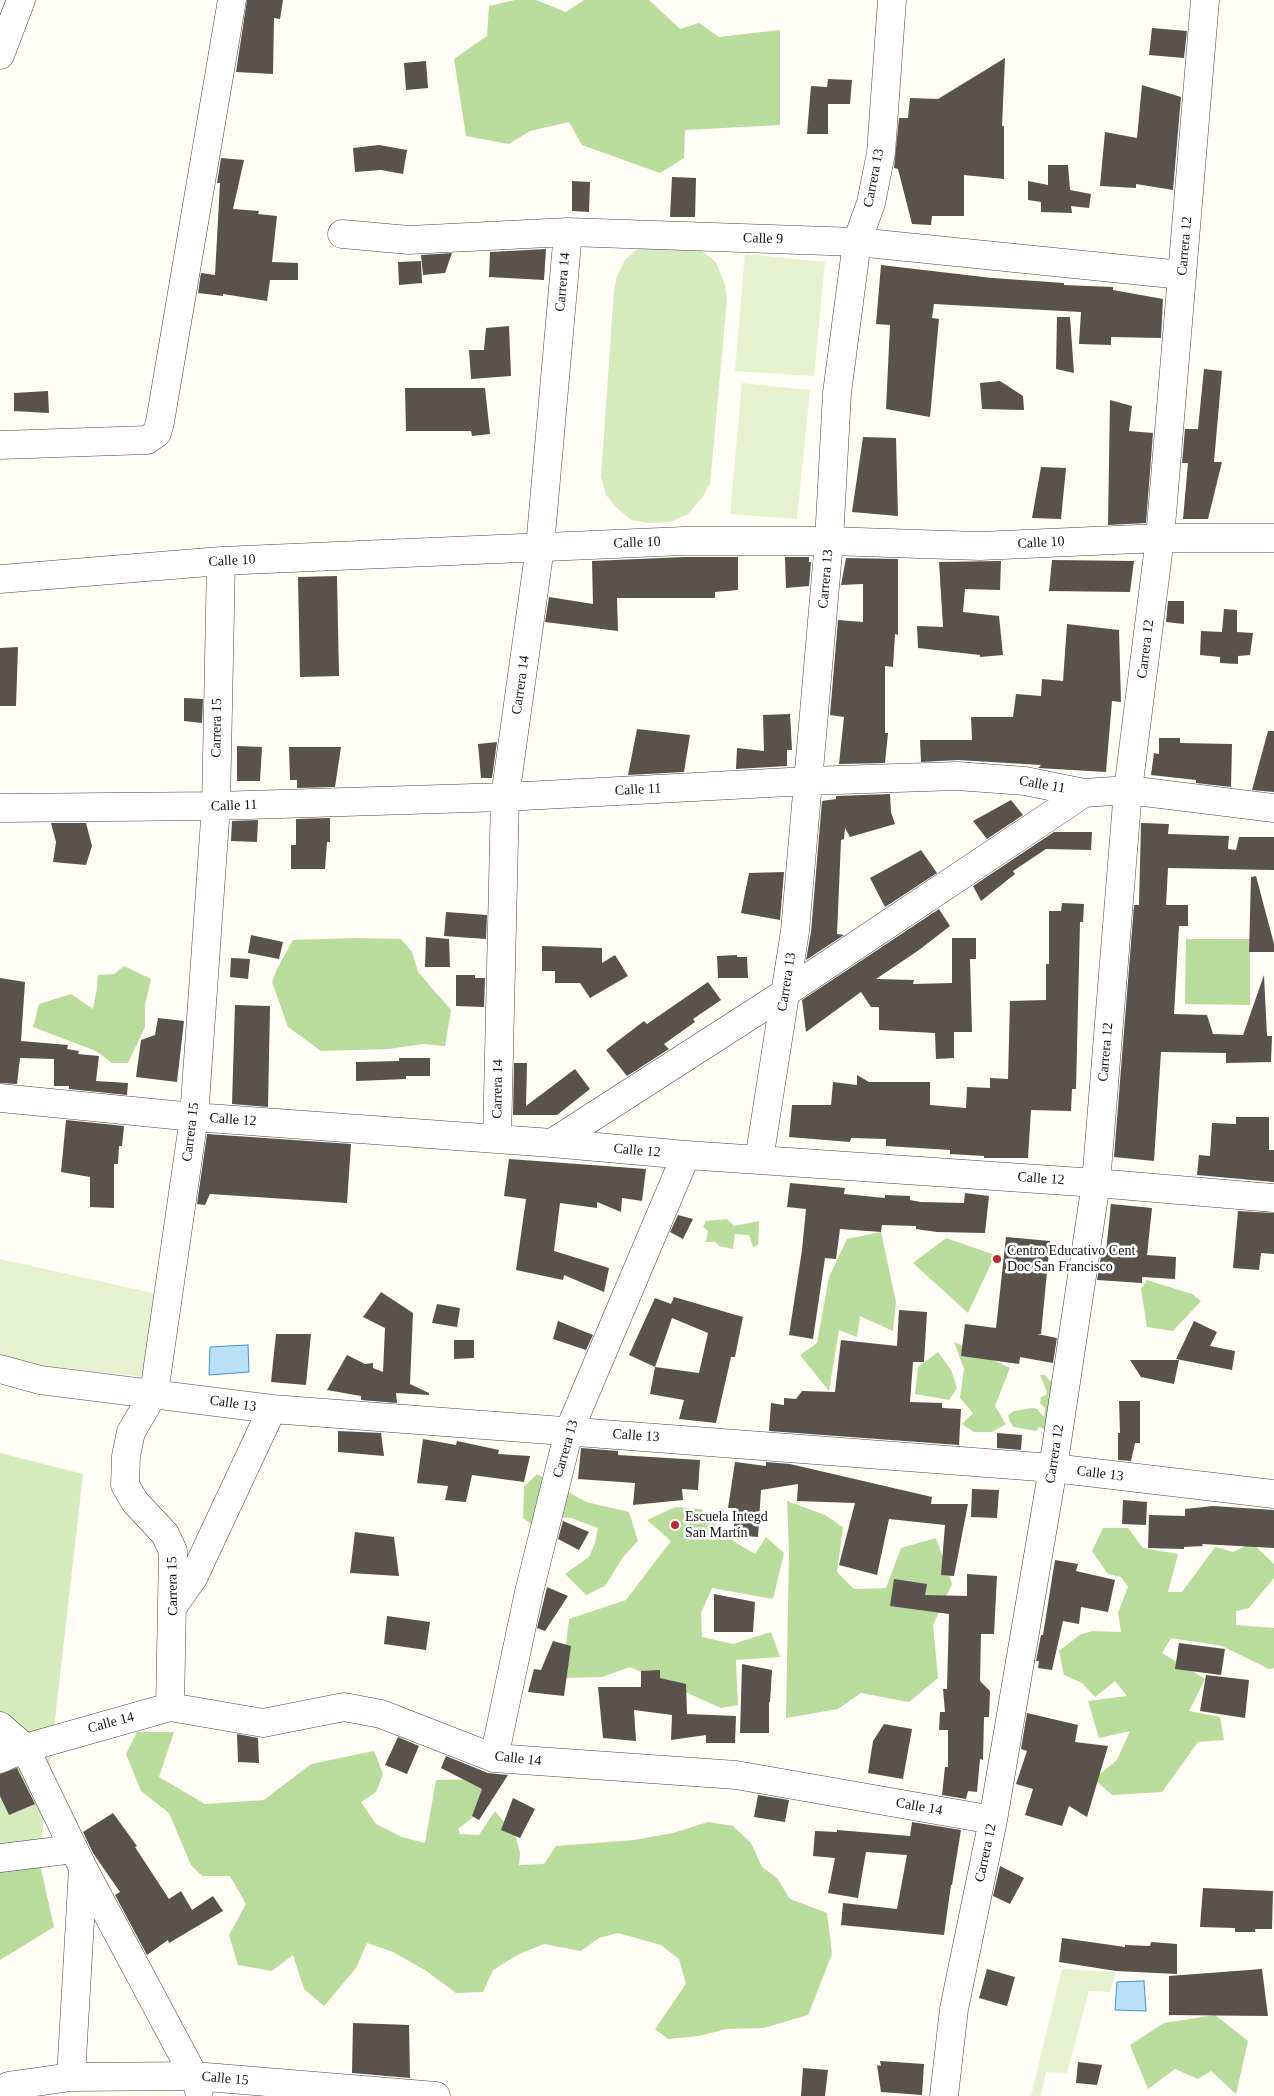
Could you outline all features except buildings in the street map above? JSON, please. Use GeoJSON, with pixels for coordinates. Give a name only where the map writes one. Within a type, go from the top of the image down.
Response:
{"type":"FeatureCollection","features":[{"type":"Feature","properties":{"kind":"street"},"geometry":{"type":"LineString","coordinates":[[0,54],[21,0]]}},
{"type":"Feature","properties":{"kind":"street"},"geometry":{"type":"LineString","coordinates":[[0,445],[147,440],[156,433],[160,422],[232,0]]}},
{"type":"Feature","properties":{"kind":"street","name":"Carrera 13"},"geometry":{"type":"LineString","coordinates":[[760,1160],[795,931],[829,542],[837,393],[857,242],[871,203],[881,153],[892,0]]}},
{"type":"Feature","properties":{"kind":"street","name":"Carrera 12"},"geometry":{"type":"LineString","coordinates":[[944,2096],[954,2009],[993,1820],[1053,1468],[1096,1183],[1128,790],[1160,538],[1205,0]]}},
{"type":"Feature","properties":{"kind":"street","name":"Calle 9"},"geometry":{"type":"LineString","coordinates":[[342,234],[409,240],[568,232],[857,242],[1182,275]]}},
{"type":"Feature","properties":{"kind":"street","name":"Carrera 14"},"geometry":{"type":"LineString","coordinates":[[497,1139],[505,797],[540,547],[568,232]]}},
{"type":"Feature","properties":{"kind":"street","name":"Calle 10"},"geometry":{"type":"LineString","coordinates":[[0,578],[221,561],[684,542],[829,542],[980,546],[1160,538],[1274,538]]}},
{"type":"Feature","properties":{"kind":"street","name":"Carrera 15"},"geometry":{"type":"LineString","coordinates":[[170,1707],[174,1605],[173,1551],[165,1534],[135,1502],[125,1485],[126,1456],[131,1432],[154,1393],[194,1117],[216,806],[221,561]]}},
{"type":"Feature","properties":{"kind":"street","name":"Calle 11"},"geometry":{"type":"LineString","coordinates":[[0,808],[216,806],[505,797],[808,781],[957,776],[1025,781],[1084,793],[1128,790],[1274,808]]}},
{"type":"Feature","properties":{"kind":"street"},"geometry":{"type":"LineString","coordinates":[[552,1143],[786,993],[1084,793]]}},
{"type":"Feature","properties":{"kind":"street","name":"Calle 12"},"geometry":{"type":"LineString","coordinates":[[0,1098],[194,1117],[552,1143],[686,1155],[1096,1183],[1274,1198]]}},
{"type":"Feature","properties":{"kind":"street","name":"Carrera 13"},"geometry":{"type":"LineString","coordinates":[[494,1758],[529,1592],[570,1431],[686,1155]]}},
{"type":"Feature","properties":{"kind":"street","name":"Calle 13"},"geometry":{"type":"LineString","coordinates":[[0,1368],[40,1380],[272,1409],[1053,1468],[1274,1494]]}},
{"type":"Feature","properties":{"kind":"street"},"geometry":{"type":"LineString","coordinates":[[174,1605],[193,1578],[272,1409]]}},
{"type":"Feature","properties":{"kind":"street","name":"Calle 14"},"geometry":{"type":"LineString","coordinates":[[0,1759],[25,1748],[170,1707],[263,1723],[344,1707],[381,1714],[494,1758],[736,1775],[993,1820]]}},
{"type":"Feature","properties":{"kind":"street"},"geometry":{"type":"LineString","coordinates":[[0,1726],[25,1748],[79,1859],[198,2086]]}},
{"type":"Feature","properties":{"kind":"street"},"geometry":{"type":"LineString","coordinates":[[0,1858],[79,1859]]}},
{"type":"Feature","properties":{"kind":"street"},"geometry":{"type":"LineString","coordinates":[[71,2077],[79,1859]]}},
{"type":"Feature","properties":{"kind":"street","name":"Calle 15"},"geometry":{"type":"LineString","coordinates":[[10,2090],[71,2077],[198,2086],[436,2096]]}},
{"type":"Feature","properties":{"kind":"green space"},"geometry":{"type":"Polygon","coordinates":[[[515,0],[536,0],[566,12],[584,0],[649,0],[680,29],[699,23],[719,37],[780,30],[780,125],[685,130],[684,158],[660,173],[582,145],[569,122],[530,131],[509,144],[466,136],[454,59],[487,36],[489,6],[515,0]]]}},
{"type":"Feature","properties":{"kind":"green space"},"geometry":{"type":"Polygon","coordinates":[[[640,247],[699,249],[716,262],[725,285],[727,300],[710,484],[702,498],[688,514],[670,522],[649,523],[631,520],[606,495],[601,477],[614,290],[617,276],[625,260],[640,247]]]}},
{"type":"Feature","properties":{"kind":"green space"},"geometry":{"type":"Polygon","coordinates":[[[745,254],[825,262],[814,376],[735,371],[745,254]]]}},
{"type":"Feature","properties":{"kind":"green space"},"geometry":{"type":"Polygon","coordinates":[[[742,383],[810,390],[797,519],[730,514],[742,383]]]}},
{"type":"Feature","properties":{"kind":"green space"},"geometry":{"type":"Polygon","coordinates":[[[401,939],[412,952],[418,972],[451,1010],[445,1046],[422,1044],[389,1049],[321,1051],[288,1027],[272,982],[293,940],[401,939]]]}},
{"type":"Feature","properties":{"kind":"green space"},"geometry":{"type":"Polygon","coordinates":[[[1186,939],[1250,939],[1250,1005],[1185,1004],[1186,939]]]}},
{"type":"Feature","properties":{"kind":"green space"},"geometry":{"type":"Polygon","coordinates":[[[124,966],[151,979],[145,1005],[145,1027],[128,1063],[112,1063],[96,1051],[33,1027],[39,1004],[71,994],[93,1009],[98,975],[114,974],[124,966]]]}},
{"type":"Feature","properties":{"kind":"green space"},"geometry":{"type":"Polygon","coordinates":[[[727,1219],[734,1226],[759,1221],[758,1245],[753,1247],[749,1235],[735,1234],[733,1249],[719,1246],[716,1242],[706,1242],[708,1231],[703,1227],[706,1221],[727,1219]]]}},
{"type":"Feature","properties":{"kind":"green space"},"geometry":{"type":"Polygon","coordinates":[[[881,1232],[896,1302],[893,1331],[860,1316],[857,1337],[839,1330],[829,1391],[800,1355],[817,1343],[829,1277],[847,1239],[881,1232]]]}},
{"type":"Feature","properties":{"kind":"green space"},"geometry":{"type":"Polygon","coordinates":[[[946,1238],[995,1255],[968,1313],[913,1263],[946,1238]]]}},
{"type":"Feature","properties":{"kind":"green space"},"geometry":{"type":"Polygon","coordinates":[[[0,1259],[166,1296],[145,1377],[0,1361],[0,1259]]]}},
{"type":"Feature","properties":{"kind":"green space"},"geometry":{"type":"Polygon","coordinates":[[[1147,1280],[1192,1294],[1201,1301],[1173,1331],[1147,1327],[1141,1289],[1147,1280]]]}},
{"type":"Feature","properties":{"kind":"green space"},"geometry":{"type":"Polygon","coordinates":[[[954,1342],[1010,1368],[995,1406],[1006,1424],[992,1432],[974,1432],[962,1424],[973,1413],[960,1398],[964,1369],[954,1342]]]}},
{"type":"Feature","properties":{"kind":"green space"},"geometry":{"type":"Polygon","coordinates":[[[938,1352],[951,1370],[957,1388],[949,1400],[915,1394],[918,1367],[938,1352]]]}},
{"type":"Feature","properties":{"kind":"green space"},"geometry":{"type":"Polygon","coordinates":[[[1040,1375],[1045,1375],[1050,1381],[1057,1382],[1047,1430],[1039,1427],[1036,1431],[1014,1427],[1008,1415],[1014,1411],[1037,1409],[1044,1417],[1045,1408],[1040,1403],[1041,1397],[1046,1395],[1047,1392],[1040,1375]]]}},
{"type":"Feature","properties":{"kind":"green space"},"geometry":{"type":"Polygon","coordinates":[[[0,1453],[83,1474],[39,1860],[0,1956],[0,1453]]]}},
{"type":"Feature","properties":{"kind":"green space"},"geometry":{"type":"Polygon","coordinates":[[[537,1474],[586,1502],[629,1512],[638,1541],[623,1557],[605,1586],[586,1595],[565,1574],[589,1557],[595,1543],[598,1528],[571,1518],[556,1517],[538,1529],[523,1518],[524,1487],[537,1474]]]}},
{"type":"Feature","properties":{"kind":"green space"},"geometry":{"type":"Polygon","coordinates":[[[787,1501],[825,1515],[843,1527],[837,1572],[854,1589],[886,1588],[901,1548],[936,1538],[952,1584],[933,1625],[938,1678],[909,1702],[861,1693],[838,1709],[786,1718],[789,1551],[787,1501]]]}},
{"type":"Feature","properties":{"kind":"green space"},"geometry":{"type":"Polygon","coordinates":[[[675,1507],[701,1509],[725,1536],[755,1554],[766,1537],[784,1553],[773,1599],[712,1588],[701,1613],[702,1637],[733,1644],[771,1632],[780,1657],[736,1660],[738,1705],[721,1708],[630,1667],[602,1677],[562,1678],[569,1619],[626,1600],[671,1541],[647,1520],[675,1507]]]}},
{"type":"Feature","properties":{"kind":"green space"},"geometry":{"type":"Polygon","coordinates":[[[1103,1528],[1128,1528],[1143,1548],[1178,1554],[1168,1592],[1182,1592],[1215,1547],[1233,1552],[1252,1543],[1274,1564],[1274,1578],[1249,1608],[1236,1611],[1236,1625],[1274,1628],[1274,1668],[1269,1669],[1222,1646],[1171,1638],[1162,1653],[1205,1679],[1189,1711],[1220,1717],[1224,1740],[1198,1742],[1162,1792],[1112,1795],[1094,1779],[1117,1760],[1130,1731],[1099,1738],[1088,1701],[1127,1696],[1115,1681],[1095,1697],[1082,1683],[1064,1675],[1059,1651],[1081,1634],[1093,1631],[1121,1632],[1118,1613],[1128,1587],[1121,1577],[1108,1574],[1092,1551],[1103,1528]]]}},
{"type":"Feature","properties":{"kind":"green space"},"geometry":{"type":"Polygon","coordinates":[[[137,1732],[174,1732],[159,1777],[205,1804],[264,1800],[311,1764],[374,1751],[383,1774],[376,1792],[361,1802],[376,1824],[402,1837],[425,1843],[436,1780],[490,1779],[490,1804],[458,1829],[460,1834],[479,1835],[495,1811],[516,1837],[520,1853],[519,1865],[544,1864],[556,1846],[634,1840],[673,1833],[708,1822],[733,1826],[751,1843],[762,1867],[777,1878],[790,1899],[827,1913],[832,1954],[808,2015],[764,2028],[726,2029],[699,2036],[668,2039],[655,2029],[686,1984],[679,1959],[661,1945],[618,1933],[599,1938],[581,1951],[544,1944],[519,1954],[493,1970],[483,1992],[456,1993],[425,1970],[393,1952],[367,1943],[356,1968],[324,2006],[304,1989],[293,1955],[272,1971],[238,1965],[229,1935],[246,1904],[230,1876],[202,1876],[191,1865],[169,1813],[141,1791],[126,1754],[137,1732]]]}},
{"type":"Feature","properties":{"kind":"green space"},"geometry":{"type":"Polygon","coordinates":[[[39,1860],[54,1927],[0,1960],[0,1868],[39,1860]]]}},
{"type":"Feature","properties":{"kind":"green space"},"geometry":{"type":"Polygon","coordinates":[[[1062,1969],[1116,1972],[1110,1992],[1089,1991],[1067,2073],[1046,2072],[1041,2096],[1031,2096],[1062,1969]]]}},
{"type":"Feature","properties":{"kind":"green space"},"geometry":{"type":"Polygon","coordinates":[[[1215,2015],[1248,2041],[1236,2094],[1211,2071],[1198,2079],[1175,2069],[1148,2089],[1130,2045],[1164,2023],[1215,2015]]]}},
{"type":"Feature","properties":{"kind":"water"},"geometry":{"type":"Polygon","coordinates":[[[248,1345],[249,1372],[209,1375],[210,1347],[248,1345]]]}},
{"type":"Feature","properties":{"kind":"water"},"geometry":{"type":"Polygon","coordinates":[[[1144,1981],[1146,2011],[1115,2010],[1117,1982],[1144,1981]]]}},
{"type":"Feature","properties":{"kind":"place","name":"Centro Educativo Cent Doc San Francisco"},"geometry":{"type":"Point","coordinates":[997,1259]}},
{"type":"Feature","properties":{"kind":"place","name":"Escuela Integd San Martín"},"geometry":{"type":"Point","coordinates":[675,1525]}}]}
